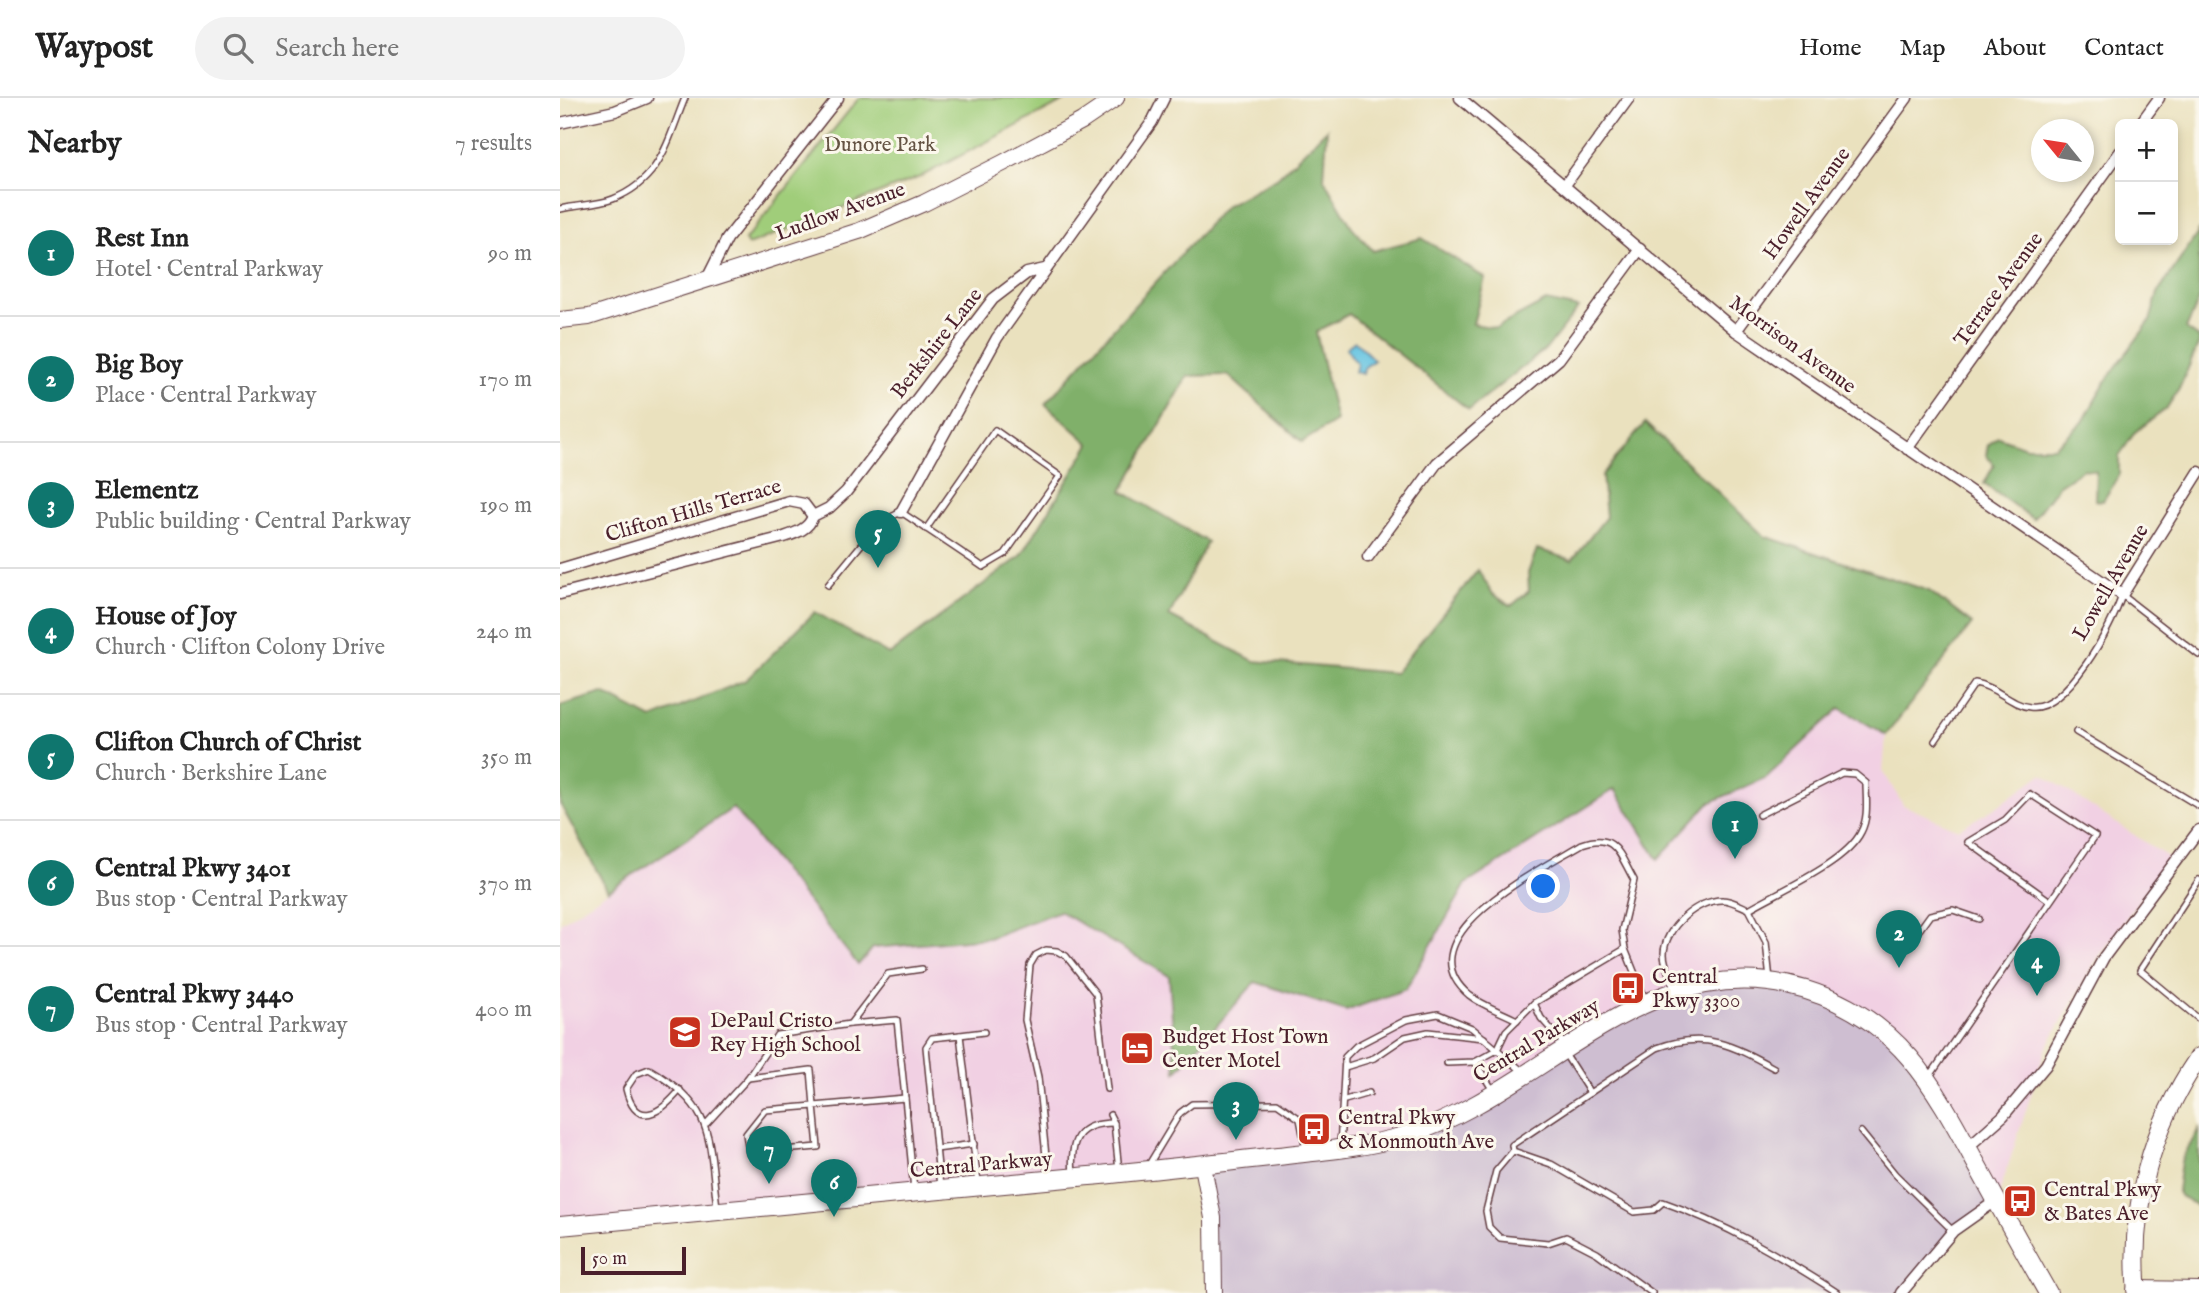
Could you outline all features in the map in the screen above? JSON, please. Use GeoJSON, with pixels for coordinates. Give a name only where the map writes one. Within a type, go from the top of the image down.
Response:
{"type":"FeatureCollection","features":[{"type":"Feature","properties":{"kind":"main road","name":"Ludlow Avenue"},"geometry":{"type":"LineString","coordinates":[[560,320],[589,317],[859,231],[924,203],[1082,121],[1116,98]]}},
{"type":"Feature","properties":{"kind":"main road","name":"Central Parkway"},"geometry":{"type":"LineString","coordinates":[[560,1226],[1203,1166],[1340,1148],[1405,1136],[1448,1118],[1646,1002],[1675,991],[1718,982],[1770,983],[1807,990],[1850,1008],[1898,1043],[1928,1079],[2048,1293]]}},
{"type":"Feature","properties":{"kind":"main road"},"geometry":{"type":"LineString","coordinates":[[2199,1057],[2173,1099],[2149,1159],[2134,1243],[2136,1291],[2199,1291]]}},
{"type":"Feature","properties":{"kind":"main road"},"geometry":{"type":"LineString","coordinates":[[1203,1166],[1213,1218],[1214,1293]]}},
{"type":"Feature","properties":{"kind":"street"},"geometry":{"type":"LineString","coordinates":[[560,123],[615,111],[647,98]]}},
{"type":"Feature","properties":{"kind":"street"},"geometry":{"type":"LineString","coordinates":[[708,277],[727,239],[838,98]]}},
{"type":"Feature","properties":{"kind":"street","name":"Berkshire Lane"},"geometry":{"type":"LineString","coordinates":[[813,516],[829,509],[846,492],[993,299],[1027,273],[1045,269],[1152,122],[1164,98]]}},
{"type":"Feature","properties":{"kind":"street","name":"Morrison Avenue"},"geometry":{"type":"LineString","coordinates":[[1460,98],[1736,331],[2122,595]]}},
{"type":"Feature","properties":{"kind":"street"},"geometry":{"type":"LineString","coordinates":[[1565,185],[1629,98]]}},
{"type":"Feature","properties":{"kind":"street","name":"Howell Avenue"},"geometry":{"type":"LineString","coordinates":[[1736,331],[1907,98]]}},
{"type":"Feature","properties":{"kind":"street"},"geometry":{"type":"LineString","coordinates":[[2144,119],[2159,98]]}},
{"type":"Feature","properties":{"kind":"street","name":"Terrace Avenue"},"geometry":{"type":"LineString","coordinates":[[1907,449],[2115,159]]}},
{"type":"Feature","properties":{"kind":"street"},"geometry":{"type":"LineString","coordinates":[[1368,556],[1437,463],[1559,359],[1640,248]]}},
{"type":"Feature","properties":{"kind":"street"},"geometry":{"type":"LineString","coordinates":[[901,512],[998,338],[1045,269]]}},
{"type":"Feature","properties":{"kind":"street","name":"Lowell Avenue"},"geometry":{"type":"LineString","coordinates":[[2122,595],[2199,472]]}},
{"type":"Feature","properties":{"kind":"street","name":"Clifton Hills Terrace"},"geometry":{"type":"LineString","coordinates":[[560,569],[789,501],[804,504],[813,516]]}},
{"type":"Feature","properties":{"kind":"street"},"geometry":{"type":"LineString","coordinates":[[560,594],[784,537],[800,531],[811,523],[813,516]]}},
{"type":"Feature","properties":{"kind":"street"},"geometry":{"type":"LineString","coordinates":[[1968,1147],[2003,1116],[2046,1065],[2104,957],[2198,834]]}},
{"type":"Feature","properties":{"kind":"street"},"geometry":{"type":"LineString","coordinates":[[1901,1293],[1953,1231],[1997,1200]]}},
{"type":"Feature","properties":{"kind":"lane"},"geometry":{"type":"LineString","coordinates":[[560,209],[611,200],[642,184],[658,165],[685,98]]}},
{"type":"Feature","properties":{"kind":"lane"},"geometry":{"type":"LineString","coordinates":[[828,585],[879,523],[901,512],[926,529],[983,567],[1005,554],[1060,476],[995,430],[926,529]]}},
{"type":"Feature","properties":{"kind":"lane"},"geometry":{"type":"LineString","coordinates":[[2122,595],[2199,655]]}},
{"type":"Feature","properties":{"kind":"lane","name":"Lowell Avenue"},"geometry":{"type":"LineString","coordinates":[[1935,741],[1975,683],[1986,684],[2026,707],[2047,705],[2070,686],[2116,616],[2122,595]]}},
{"type":"Feature","properties":{"kind":"lane"},"geometry":{"type":"LineString","coordinates":[[2076,732],[2199,806]]}},
{"type":"Feature","properties":{"kind":"lane"},"geometry":{"type":"LineString","coordinates":[[1749,909],[1839,857],[1861,833],[1866,815],[1866,783],[1855,774],[1842,773],[1759,815]]}},
{"type":"Feature","properties":{"kind":"lane"},"geometry":{"type":"LineString","coordinates":[[1928,1079],[2095,836],[2030,794],[2005,820],[1968,842],[2050,901]]}},
{"type":"Feature","properties":{"kind":"lane"},"geometry":{"type":"LineString","coordinates":[[1517,1020],[1469,994],[1452,970],[1452,944],[1471,916],[1571,850],[1598,838],[1606,839],[1615,847],[1634,880],[1622,930],[1625,949],[1646,1002]]}},
{"type":"Feature","properties":{"kind":"lane"},"geometry":{"type":"LineString","coordinates":[[2199,880],[2140,970],[2199,1019]]}},
{"type":"Feature","properties":{"kind":"lane"},"geometry":{"type":"LineString","coordinates":[[1675,991],[1664,954],[1672,933],[1688,912],[1706,903],[1725,900],[1749,909],[1766,942],[1770,983]]}},
{"type":"Feature","properties":{"kind":"lane"},"geometry":{"type":"LineString","coordinates":[[1899,948],[1909,944],[1930,915],[1953,910],[1979,919]]}},
{"type":"Feature","properties":{"kind":"lane"},"geometry":{"type":"LineString","coordinates":[[1447,1063],[1475,1062],[1497,1050],[1506,1031],[1534,1003],[1625,949]]}},
{"type":"Feature","properties":{"kind":"lane"},"geometry":{"type":"LineString","coordinates":[[1048,1180],[1038,1077],[1025,1020],[1030,965],[1036,955],[1046,950],[1057,951],[1066,956],[1096,994],[1107,1089]]}},
{"type":"Feature","properties":{"kind":"lane"},"geometry":{"type":"LineString","coordinates":[[850,1024],[888,974],[922,969]]}},
{"type":"Feature","properties":{"kind":"lane"},"geometry":{"type":"LineString","coordinates":[[1534,1003],[1590,1093]]}},
{"type":"Feature","properties":{"kind":"lane"},"geometry":{"type":"LineString","coordinates":[[1340,1148],[1345,1100],[1345,1057],[1356,1046],[1406,1020],[1438,1014],[1472,1028],[1525,1073]]}},
{"type":"Feature","properties":{"kind":"lane"},"geometry":{"type":"LineString","coordinates":[[707,1123],[748,1078],[777,1035],[897,1020],[914,1193]]}},
{"type":"Feature","properties":{"kind":"lane"},"geometry":{"type":"LineString","coordinates":[[940,1190],[926,1047],[932,1038],[984,1032]]}},
{"type":"Feature","properties":{"kind":"lane"},"geometry":{"type":"LineString","coordinates":[[1345,1067],[1374,1058],[1405,1037],[1427,1032],[1484,1038]]}},
{"type":"Feature","properties":{"kind":"lane"},"geometry":{"type":"LineString","coordinates":[[960,1035],[979,1186]]}},
{"type":"Feature","properties":{"kind":"lane"},"geometry":{"type":"LineString","coordinates":[[1652,1293],[1597,1254],[1566,1237],[1548,1243],[1500,1238],[1489,1227],[1486,1211],[1496,1171],[1513,1151],[1512,1145],[1657,1048],[1686,1039],[1719,1042],[1774,1068]]}},
{"type":"Feature","properties":{"kind":"lane"},"geometry":{"type":"LineString","coordinates":[[1475,1062],[1494,1092]]}},
{"type":"Feature","properties":{"kind":"lane"},"geometry":{"type":"LineString","coordinates":[[680,1090],[663,1110],[650,1114],[637,1111],[629,1102],[626,1089],[636,1074],[649,1069],[680,1090],[697,1107],[707,1123],[718,1210]]}},
{"type":"Feature","properties":{"kind":"lane"},"geometry":{"type":"LineString","coordinates":[[748,1078],[811,1070],[814,1106],[818,1147],[749,1153],[746,1134],[765,1110],[814,1106],[905,1098]]}},
{"type":"Feature","properties":{"kind":"lane"},"geometry":{"type":"LineString","coordinates":[[1345,1100],[1369,1093]]}},
{"type":"Feature","properties":{"kind":"lane"},"geometry":{"type":"LineString","coordinates":[[1145,1171],[1180,1113],[1192,1104],[1277,1103],[1300,1119],[1307,1152]]}},
{"type":"Feature","properties":{"kind":"lane"},"geometry":{"type":"LineString","coordinates":[[1110,1115],[1114,1123],[1119,1174]]}},
{"type":"Feature","properties":{"kind":"lane"},"geometry":{"type":"LineString","coordinates":[[1073,1178],[1071,1152],[1075,1139],[1087,1128],[1114,1123]]}},
{"type":"Feature","properties":{"kind":"lane"},"geometry":{"type":"LineString","coordinates":[[1861,1132],[1884,1156],[1895,1174],[1953,1231]]}},
{"type":"Feature","properties":{"kind":"lane"},"geometry":{"type":"LineString","coordinates":[[936,1149],[974,1144]]}},
{"type":"Feature","properties":{"kind":"lane"},"geometry":{"type":"LineString","coordinates":[[1513,1151],[1551,1164],[1634,1212],[1654,1210],[1664,1202],[1704,1216],[1782,1257],[1838,1293]]}},
{"type":"Feature","properties":{"kind":"shaded area"},"geometry":{"type":"Polygon","coordinates":[[[1840,708],[1886,735],[1883,771],[1903,805],[1958,829],[1995,808],[2042,774],[2169,858],[2094,964],[2045,1051],[1997,1200],[1405,1136],[560,1226],[560,923],[733,808],[858,965],[873,948],[989,938],[1059,911],[1169,976],[1177,1071],[1255,982],[1345,1011],[1406,989],[1466,884],[1615,788],[1659,859],[1709,803],[1767,777],[1840,708]]]}},
{"type":"Feature","properties":{"kind":"shaded area"},"geometry":{"type":"Polygon","coordinates":[[[1692,986],[1802,989],[1898,1043],[1997,1200],[1957,1227],[1901,1293],[1214,1293],[1203,1166],[1405,1136],[1692,986]]]}},
{"type":"Feature","properties":{"kind":"green space","name":"Dunore Park"},"geometry":{"type":"Polygon","coordinates":[[[859,98],[1070,98],[920,177],[748,245],[745,240],[859,98]]]}},
{"type":"Feature","properties":{"kind":"green space"},"geometry":{"type":"Polygon","coordinates":[[[1327,129],[1324,179],[1352,227],[1373,251],[1422,238],[1485,278],[1473,324],[1496,328],[1546,301],[1578,308],[1547,348],[1469,410],[1349,314],[1316,332],[1336,421],[1302,442],[1228,375],[1188,376],[1122,491],[1207,542],[1169,616],[1254,661],[1395,673],[1478,570],[1493,594],[1511,606],[1529,591],[1528,573],[1537,549],[1572,560],[1606,517],[1602,475],[1645,423],[1764,536],[1929,591],[1972,624],[1886,735],[1840,708],[1767,777],[1709,803],[1658,859],[1615,789],[1466,884],[1406,989],[1346,1011],[1255,982],[1176,1072],[1169,976],[1059,911],[989,938],[873,948],[858,965],[733,808],[608,891],[560,804],[560,706],[603,693],[652,719],[746,680],[815,612],[889,655],[1021,556],[1090,444],[1045,404],[1225,206],[1277,178],[1327,129]]]}},
{"type":"Feature","properties":{"kind":"green space"},"geometry":{"type":"Polygon","coordinates":[[[2199,231],[2199,300],[2186,329],[2199,338],[2199,343],[2179,389],[2166,409],[2135,432],[2119,456],[2119,475],[2103,501],[2095,500],[2096,471],[2083,469],[2058,486],[2033,519],[1984,484],[1994,465],[1986,455],[1988,445],[1998,437],[2026,447],[2054,447],[2083,422],[2105,382],[2150,321],[2158,293],[2199,231]]]}},
{"type":"Feature","properties":{"kind":"green space"},"geometry":{"type":"Polygon","coordinates":[[[2199,1129],[2199,1207],[2182,1198],[2177,1191],[2181,1161],[2199,1129]]]}},
{"type":"Feature","properties":{"kind":"water"},"geometry":{"type":"Polygon","coordinates":[[[1355,341],[1374,360],[1364,368],[1363,374],[1355,372],[1357,364],[1346,348],[1355,341]]]}},
{"type":"Feature","properties":{"kind":"place","name":"Clifton Church of Christ"},"geometry":{"type":"Point","coordinates":[878,568]}},
{"type":"Feature","properties":{"kind":"place","name":"Rest Inn"},"geometry":{"type":"Point","coordinates":[1735,859]}},
{"type":"Feature","properties":{"kind":"place","name":"Big Boy"},"geometry":{"type":"Point","coordinates":[1899,968]}},
{"type":"Feature","properties":{"kind":"place","name":"Central Pkwy 3300"},"geometry":{"type":"Point","coordinates":[1628,988]}},
{"type":"Feature","properties":{"kind":"place","name":"House of Joy"},"geometry":{"type":"Point","coordinates":[2037,996]}},
{"type":"Feature","properties":{"kind":"place","name":"DePaul Cristo Rey High School"},"geometry":{"type":"Point","coordinates":[685,1032]}},
{"type":"Feature","properties":{"kind":"place","name":"Budget Host Town Center Motel"},"geometry":{"type":"Point","coordinates":[1137,1048]}},
{"type":"Feature","properties":{"kind":"place","name":"Central Pkwy & Monmouth Ave"},"geometry":{"type":"Point","coordinates":[1314,1129]}},
{"type":"Feature","properties":{"kind":"place","name":"Elementz"},"geometry":{"type":"Point","coordinates":[1236,1140]}},
{"type":"Feature","properties":{"kind":"place","name":"Central Pkwy 3440"},"geometry":{"type":"Point","coordinates":[769,1184]}},
{"type":"Feature","properties":{"kind":"place","name":"Central Pkwy & Bates Ave"},"geometry":{"type":"Point","coordinates":[2020,1201]}},
{"type":"Feature","properties":{"kind":"place","name":"Central Pkwy 3401"},"geometry":{"type":"Point","coordinates":[834,1217]}}]}
